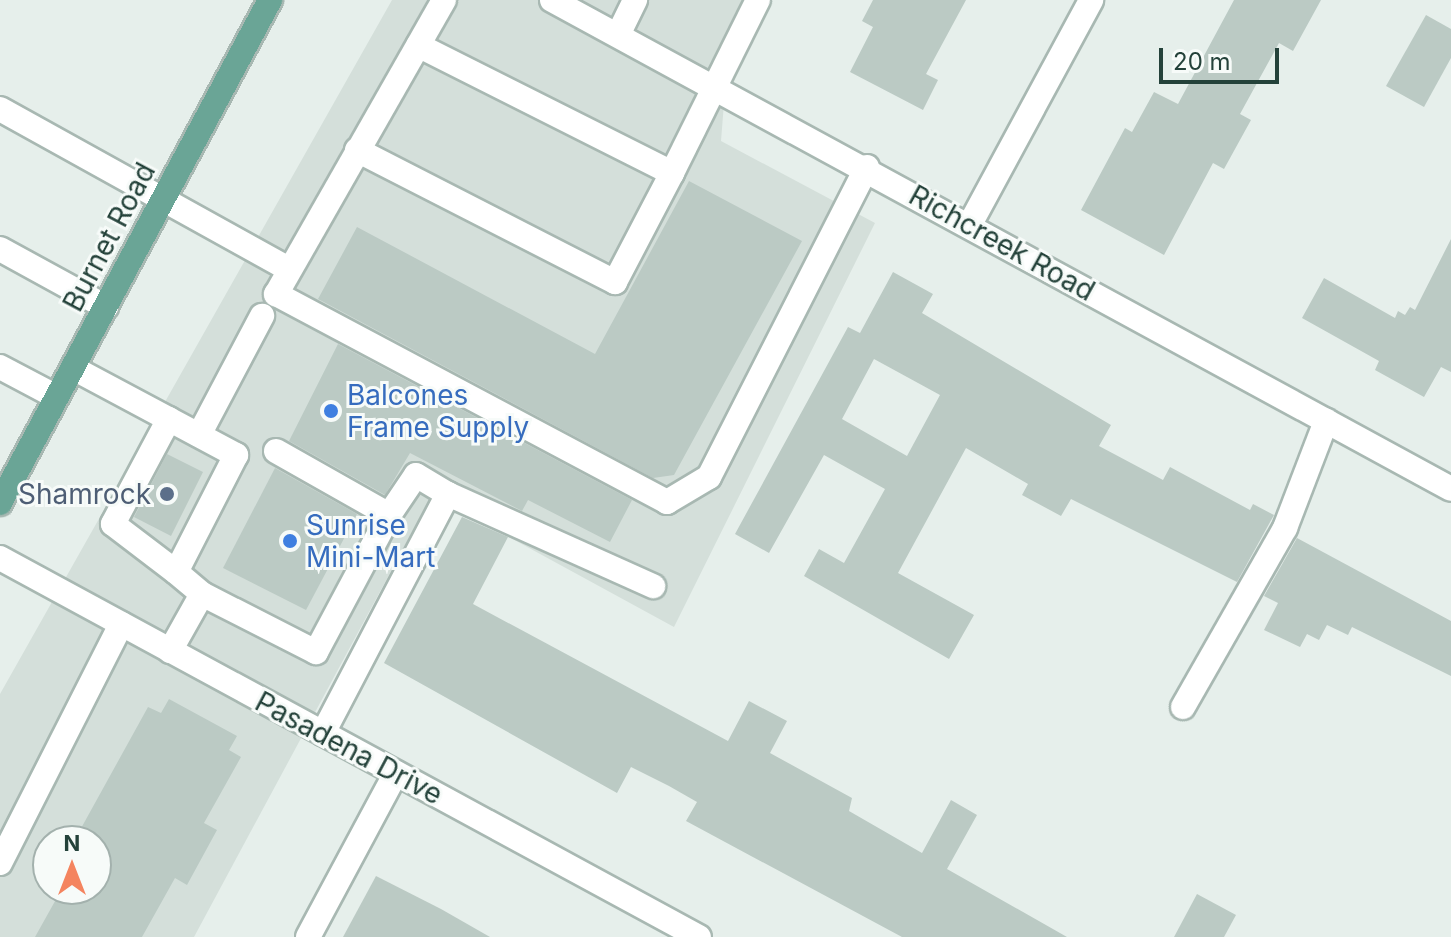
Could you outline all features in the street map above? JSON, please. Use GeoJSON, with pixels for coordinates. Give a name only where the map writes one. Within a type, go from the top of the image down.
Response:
{"type":"FeatureCollection","features":[{"type":"Feature","properties":{"kind":"main road","name":"Burnet Road"},"geometry":{"type":"LineString","coordinates":[[0,503],[270,0]]}},
{"type":"Feature","properties":{"kind":"street"},"geometry":{"type":"LineString","coordinates":[[444,0],[276,294],[667,502],[709,477],[867,167]]}},
{"type":"Feature","properties":{"kind":"street","name":"Richcreek Road"},"geometry":{"type":"LineString","coordinates":[[552,0],[867,167],[969,226],[1451,489]]}},
{"type":"Feature","properties":{"kind":"street"},"geometry":{"type":"LineString","coordinates":[[618,35],[635,0]]}},
{"type":"Feature","properties":{"kind":"street"},"geometry":{"type":"LineString","coordinates":[[357,150],[615,282],[672,173],[712,84],[758,0]]}},
{"type":"Feature","properties":{"kind":"street"},"geometry":{"type":"LineString","coordinates":[[969,226],[1091,0]]}},
{"type":"Feature","properties":{"kind":"street"},"geometry":{"type":"LineString","coordinates":[[418,45],[672,173]]}},
{"type":"Feature","properties":{"kind":"street"},"geometry":{"type":"LineString","coordinates":[[0,109],[289,269]]}},
{"type":"Feature","properties":{"kind":"street"},"geometry":{"type":"LineString","coordinates":[[0,249],[106,307]]}},
{"type":"Feature","properties":{"kind":"street"},"geometry":{"type":"LineString","coordinates":[[199,435],[262,316]]}},
{"type":"Feature","properties":{"kind":"street"},"geometry":{"type":"LineString","coordinates":[[0,367],[57,397]]}},
{"type":"Feature","properties":{"kind":"street"},"geometry":{"type":"LineString","coordinates":[[73,368],[236,455],[176,572]]}},
{"type":"Feature","properties":{"kind":"street"},"geometry":{"type":"LineString","coordinates":[[169,419],[113,524],[202,594],[316,652],[389,515],[416,475],[448,494],[653,586]]}},
{"type":"Feature","properties":{"kind":"street"},"geometry":{"type":"LineString","coordinates":[[1183,707],[1285,528],[1326,421]]}},
{"type":"Feature","properties":{"kind":"street"},"geometry":{"type":"LineString","coordinates":[[276,451],[389,515]]}},
{"type":"Feature","properties":{"kind":"street"},"geometry":{"type":"LineString","coordinates":[[323,733],[448,494]]}},
{"type":"Feature","properties":{"kind":"street","name":"Pasadena Drive"},"geometry":{"type":"LineString","coordinates":[[0,558],[699,937]]}},
{"type":"Feature","properties":{"kind":"street"},"geometry":{"type":"LineString","coordinates":[[170,651],[202,594]]}},
{"type":"Feature","properties":{"kind":"street"},"geometry":{"type":"LineString","coordinates":[[0,863],[121,624]]}},
{"type":"Feature","properties":{"kind":"street"},"geometry":{"type":"LineString","coordinates":[[308,937],[396,773]]}},
{"type":"Feature","properties":{"kind":"shaded area"},"geometry":{"type":"Polygon","coordinates":[[[392,0],[751,0],[729,40],[721,141],[875,223],[674,627],[432,495],[194,937],[0,937],[0,694],[392,0]]]}},
{"type":"Feature","properties":{"kind":"building"},"geometry":{"type":"Polygon","coordinates":[[[873,0],[966,0],[926,74],[938,80],[923,110],[850,72],[873,27],[862,21],[873,0]]]}},
{"type":"Feature","properties":{"kind":"building"},"geometry":{"type":"Polygon","coordinates":[[[1234,0],[1321,0],[1293,51],[1279,43],[1240,114],[1251,120],[1224,169],[1213,163],[1164,255],[1081,210],[1125,128],[1132,132],[1154,92],[1178,104],[1234,0]]]}},
{"type":"Feature","properties":{"kind":"building"},"geometry":{"type":"Polygon","coordinates":[[[1426,15],[1451,29],[1451,58],[1424,107],[1386,86],[1426,15]]]}},
{"type":"Feature","properties":{"kind":"building"},"geometry":{"type":"Polygon","coordinates":[[[689,181],[802,241],[674,475],[653,478],[318,299],[357,227],[595,354],[689,181]]]}},
{"type":"Feature","properties":{"kind":"building"},"geometry":{"type":"Polygon","coordinates":[[[1451,239],[1451,372],[1441,367],[1424,397],[1375,370],[1379,361],[1302,318],[1324,278],[1395,318],[1398,311],[1405,315],[1410,307],[1415,310],[1451,239]]]}},
{"type":"Feature","properties":{"kind":"building"},"geometry":{"type":"Polygon","coordinates":[[[893,272],[933,294],[922,313],[1111,425],[1099,446],[1163,480],[1170,467],[1250,510],[1253,504],[1274,515],[1237,582],[1071,499],[1061,516],[1022,495],[1028,484],[966,448],[898,573],[974,615],[949,659],[804,576],[819,549],[844,563],[885,489],[824,455],[769,553],[735,534],[848,327],[860,333],[893,272]],[[874,359],[842,419],[907,456],[940,395],[874,359]]]}},
{"type":"Feature","properties":{"kind":"building"},"geometry":{"type":"Polygon","coordinates":[[[338,344],[632,500],[610,542],[528,500],[522,511],[410,453],[385,495],[289,441],[338,344]]]}},
{"type":"Feature","properties":{"kind":"building","name":"Shamrock"},"geometry":{"type":"Polygon","coordinates":[[[167,454],[203,472],[171,536],[134,517],[167,454]]]}},
{"type":"Feature","properties":{"kind":"building","name":"Sunrise Mini-Mart"},"geometry":{"type":"Polygon","coordinates":[[[275,468],[357,514],[306,610],[223,568],[275,468]]]}},
{"type":"Feature","properties":{"kind":"building"},"geometry":{"type":"Polygon","coordinates":[[[462,517],[508,537],[473,604],[728,741],[749,701],[787,721],[770,753],[852,798],[849,811],[922,853],[951,800],[977,815],[947,869],[1067,937],[902,937],[686,821],[697,802],[669,786],[631,767],[617,793],[384,663],[462,517]]]}},
{"type":"Feature","properties":{"kind":"building"},"geometry":{"type":"Polygon","coordinates":[[[1297,538],[1451,621],[1451,676],[1352,627],[1348,635],[1327,625],[1319,640],[1307,634],[1300,647],[1264,630],[1278,603],[1264,596],[1297,538]]]}},
{"type":"Feature","properties":{"kind":"building"},"geometry":{"type":"Polygon","coordinates":[[[169,699],[237,736],[229,750],[241,757],[204,823],[217,830],[187,885],[175,878],[142,937],[35,937],[53,905],[112,905],[112,825],[83,825],[148,707],[161,713],[169,699]]]}},
{"type":"Feature","properties":{"kind":"building"},"geometry":{"type":"Polygon","coordinates":[[[376,876],[441,909],[490,937],[343,937],[376,876]]]}},
{"type":"Feature","properties":{"kind":"building"},"geometry":{"type":"Polygon","coordinates":[[[1197,894],[1236,915],[1224,937],[1174,937],[1197,894]]]}},
{"type":"Feature","properties":{"kind":"place","name":"Balcones Frame Supply"},"geometry":{"type":"Point","coordinates":[331,411]}},
{"type":"Feature","properties":{"kind":"place","name":"Shamrock"},"geometry":{"type":"Point","coordinates":[167,494]}},
{"type":"Feature","properties":{"kind":"place","name":"Sunrise Mini-Mart"},"geometry":{"type":"Point","coordinates":[290,541]}}]}
